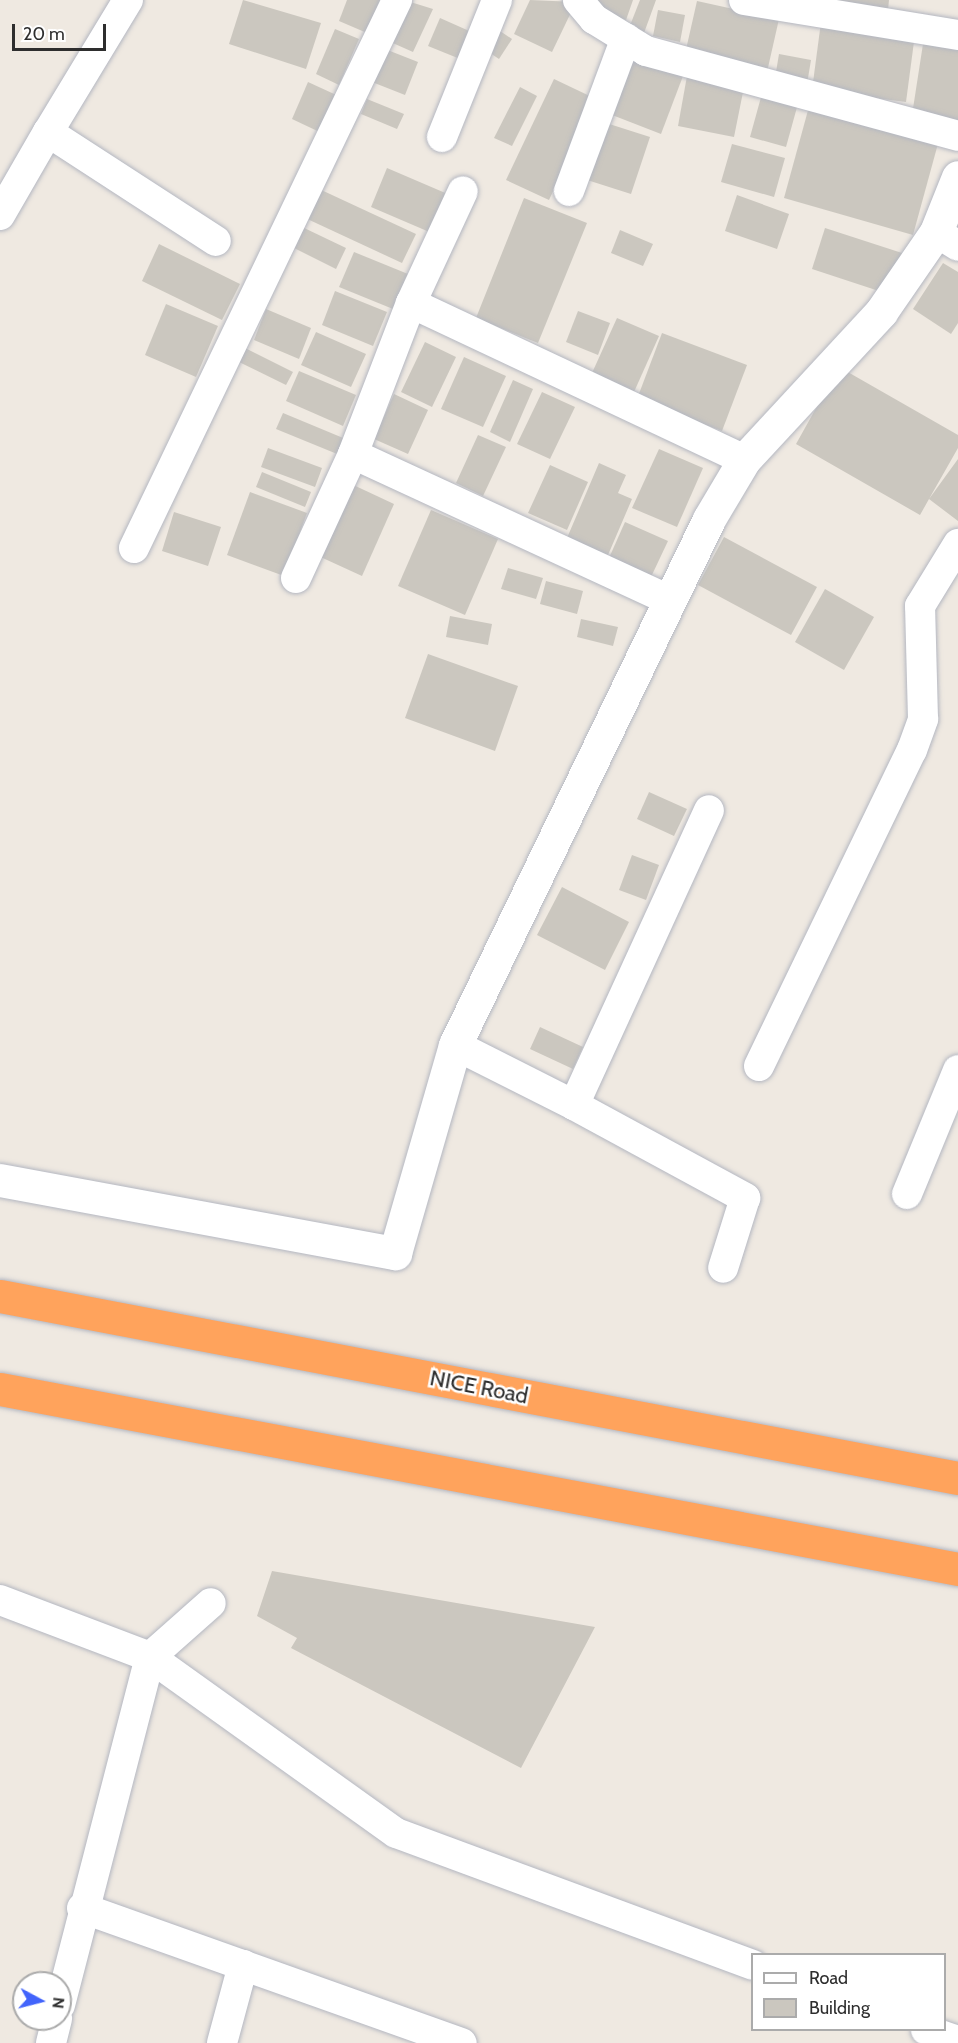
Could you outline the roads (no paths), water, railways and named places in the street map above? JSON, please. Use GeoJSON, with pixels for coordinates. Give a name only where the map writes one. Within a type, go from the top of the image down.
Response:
{"type":"FeatureCollection","features":[{"type":"Feature","properties":{"kind":"highway","name":"NICE Road"},"geometry":{"type":"LineString","coordinates":[[0,1296],[958,1478]]}},
{"type":"Feature","properties":{"kind":"highway"},"geometry":{"type":"LineString","coordinates":[[0,1389],[958,1569]]}},
{"type":"Feature","properties":{"kind":"street"},"geometry":{"type":"LineString","coordinates":[[0,215],[128,0]]}},
{"type":"Feature","properties":{"kind":"street"},"geometry":{"type":"LineString","coordinates":[[134,548],[397,0]]}},
{"type":"Feature","properties":{"kind":"street"},"geometry":{"type":"LineString","coordinates":[[442,137],[497,0]]}},
{"type":"Feature","properties":{"kind":"street"},"geometry":{"type":"LineString","coordinates":[[578,0],[594,19],[646,51],[958,136]]}},
{"type":"Feature","properties":{"kind":"street"},"geometry":{"type":"LineString","coordinates":[[744,0],[958,35]]}},
{"type":"Feature","properties":{"kind":"street"},"geometry":{"type":"LineString","coordinates":[[568,191],[626,38]]}},
{"type":"Feature","properties":{"kind":"street"},"geometry":{"type":"LineString","coordinates":[[48,132],[216,241]]}},
{"type":"Feature","properties":{"kind":"street"},"geometry":{"type":"LineString","coordinates":[[0,1180],[395,1253],[455,1045],[709,519],[744,460],[947,239],[958,177]]}},
{"type":"Feature","properties":{"kind":"street"},"geometry":{"type":"LineString","coordinates":[[296,578],[353,454],[411,303],[463,191]]}},
{"type":"Feature","properties":{"kind":"street"},"geometry":{"type":"LineString","coordinates":[[411,303],[744,460]]}},
{"type":"Feature","properties":{"kind":"street"},"geometry":{"type":"LineString","coordinates":[[353,454],[669,600]]}},
{"type":"Feature","properties":{"kind":"street"},"geometry":{"type":"LineString","coordinates":[[759,1066],[912,750],[923,719],[920,606],[958,544]]}},
{"type":"Feature","properties":{"kind":"street"},"geometry":{"type":"LineString","coordinates":[[574,1105],[710,810]]}},
{"type":"Feature","properties":{"kind":"street"},"geometry":{"type":"LineString","coordinates":[[455,1045],[574,1105],[745,1198],[723,1268]]}},
{"type":"Feature","properties":{"kind":"street"},"geometry":{"type":"LineString","coordinates":[[907,1194],[958,1070]]}},
{"type":"Feature","properties":{"kind":"street"},"geometry":{"type":"LineString","coordinates":[[68,1971],[82,1908],[150,1657],[211,1603]]}},
{"type":"Feature","properties":{"kind":"street"},"geometry":{"type":"LineString","coordinates":[[2,1607],[150,1657],[396,1833],[751,1964]]}},
{"type":"Feature","properties":{"kind":"street"},"geometry":{"type":"LineString","coordinates":[[82,1908],[462,2043]]}},
{"type":"Feature","properties":{"kind":"street"},"geometry":{"type":"LineString","coordinates":[[222,2043],[243,1965]]}},
{"type":"Feature","properties":{"kind":"street"},"geometry":{"type":"LineString","coordinates":[[929,2031],[958,2041]]}}]}
